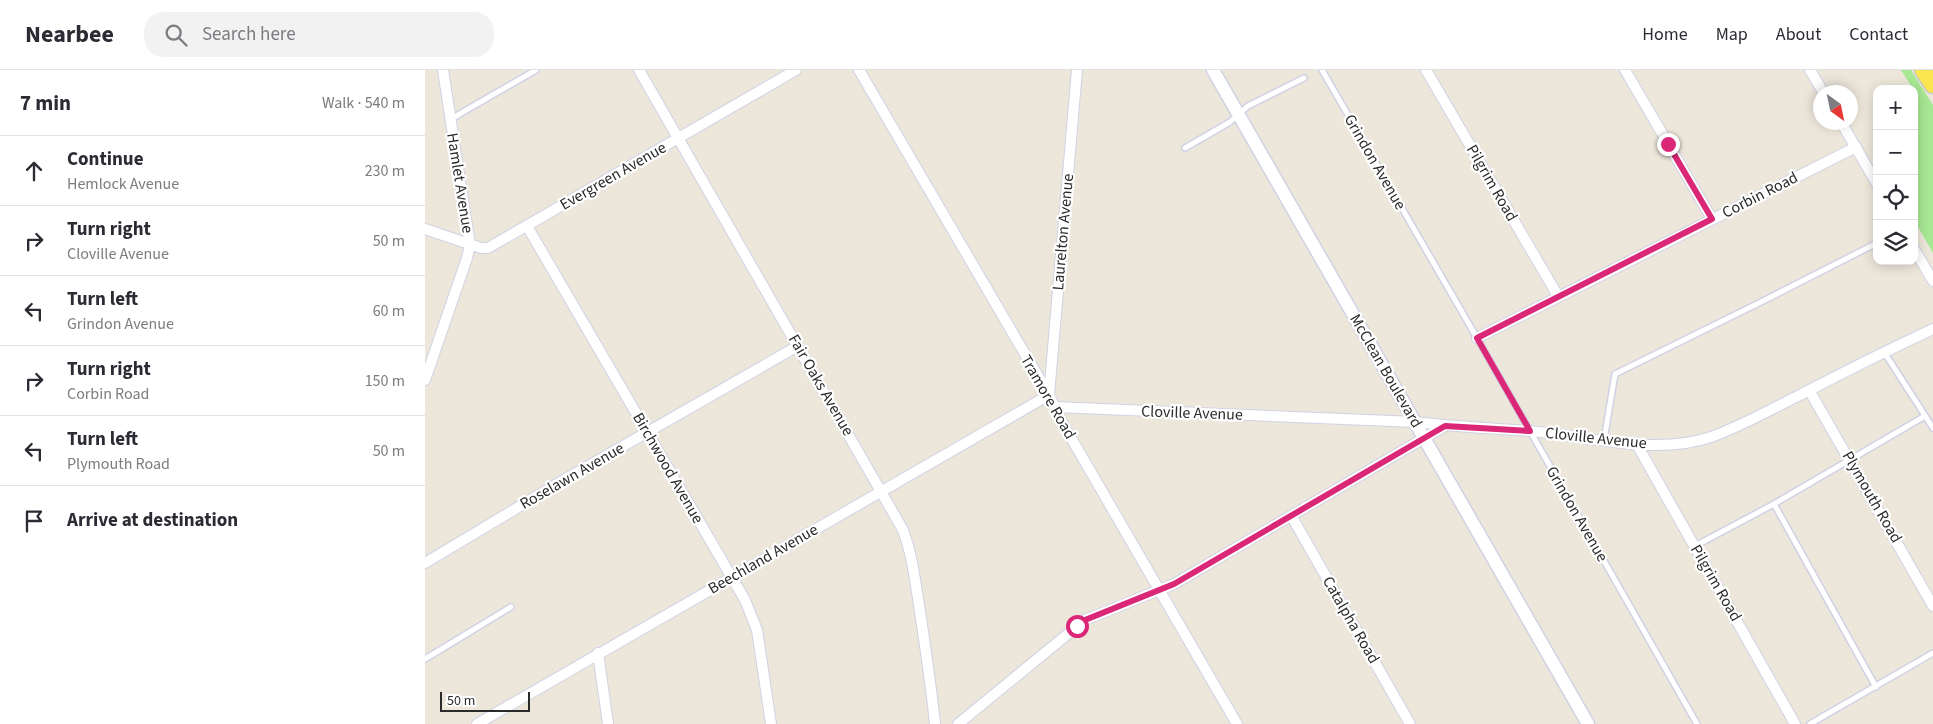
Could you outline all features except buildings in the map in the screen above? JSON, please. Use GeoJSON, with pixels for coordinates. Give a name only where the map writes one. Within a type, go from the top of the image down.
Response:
{"type":"FeatureCollection","features":[{"type":"Feature","properties":{"kind":"main road"},"geometry":{"type":"LineString","coordinates":[[1923,70],[1933,85]]}},
{"type":"Feature","properties":{"kind":"street","name":"Hamlet Avenue"},"geometry":{"type":"LineString","coordinates":[[425,380],[467,258],[470,244],[443,70]]}},
{"type":"Feature","properties":{"kind":"street","name":"Fair Oaks Avenue"},"geometry":{"type":"LineString","coordinates":[[639,70],[903,530],[908,544],[929,671],[935,724]]}},
{"type":"Feature","properties":{"kind":"street","name":"Evergreen Avenue"},"geometry":{"type":"LineString","coordinates":[[425,229],[481,248],[488,248],[796,70]]}},
{"type":"Feature","properties":{"kind":"street","name":"Tramore Road"},"geometry":{"type":"LineString","coordinates":[[859,70],[1049,395],[1237,724]]}},
{"type":"Feature","properties":{"kind":"street","name":"Laurelton Avenue"},"geometry":{"type":"LineString","coordinates":[[1049,395],[1077,70]]}},
{"type":"Feature","properties":{"kind":"street","name":"McClean Boulevard"},"geometry":{"type":"LineString","coordinates":[[1213,70],[1588,724]]}},
{"type":"Feature","properties":{"kind":"street","name":"Pilgrim Road"},"geometry":{"type":"LineString","coordinates":[[1426,70],[1558,296]]}},
{"type":"Feature","properties":{"kind":"street"},"geometry":{"type":"LineString","coordinates":[[1625,70],[1712,219]]}},
{"type":"Feature","properties":{"kind":"street"},"geometry":{"type":"LineString","coordinates":[[1810,70],[1819,85]]}},
{"type":"Feature","properties":{"kind":"street"},"geometry":{"type":"LineString","coordinates":[[1846,130],[1873,177]]}},
{"type":"Feature","properties":{"kind":"street","name":"Corbin Road"},"geometry":{"type":"LineString","coordinates":[[1477,338],[1856,147]]}},
{"type":"Feature","properties":{"kind":"street","name":"Birchwood Avenue"},"geometry":{"type":"LineString","coordinates":[[527,226],[745,600],[757,630],[771,724]]}},
{"type":"Feature","properties":{"kind":"street"},"geometry":{"type":"LineString","coordinates":[[1918,256],[1933,281]]}},
{"type":"Feature","properties":{"kind":"street","name":"Cloville Avenue"},"geometry":{"type":"LineString","coordinates":[[1055,407],[1416,422],[1445,426],[1530,431],[1658,445],[1676,444],[1710,437],[1757,416],[1883,352],[1933,329]]}},
{"type":"Feature","properties":{"kind":"street","name":"Roselawn Avenue"},"geometry":{"type":"LineString","coordinates":[[425,563],[798,346]]}},
{"type":"Feature","properties":{"kind":"street","name":"Plymouth Road"},"geometry":{"type":"LineString","coordinates":[[1809,390],[1933,606]]}},
{"type":"Feature","properties":{"kind":"street","name":"Beechland Avenue"},"geometry":{"type":"LineString","coordinates":[[477,724],[1049,395]]}},
{"type":"Feature","properties":{"kind":"street"},"geometry":{"type":"LineString","coordinates":[[958,724],[1085,620],[1160,591],[1292,517],[1445,426]]}},
{"type":"Feature","properties":{"kind":"street","name":"Pilgrim Road"},"geometry":{"type":"LineString","coordinates":[[1636,443],[1795,724]]}},
{"type":"Feature","properties":{"kind":"street","name":"Catalpha Road"},"geometry":{"type":"LineString","coordinates":[[1292,517],[1410,724]]}},
{"type":"Feature","properties":{"kind":"street"},"geometry":{"type":"LineString","coordinates":[[598,653],[608,724]]}},
{"type":"Feature","properties":{"kind":"lane"},"geometry":{"type":"LineString","coordinates":[[451,119],[536,70]]}},
{"type":"Feature","properties":{"kind":"lane","name":"Grindon Avenue"},"geometry":{"type":"LineString","coordinates":[[1322,70],[1697,724]]}},
{"type":"Feature","properties":{"kind":"lane"},"geometry":{"type":"LineString","coordinates":[[1185,148],[1230,122],[1248,106],[1304,78]]}},
{"type":"Feature","properties":{"kind":"lane"},"geometry":{"type":"LineString","coordinates":[[1604,440],[1615,374],[1873,245]]}},
{"type":"Feature","properties":{"kind":"lane"},"geometry":{"type":"LineString","coordinates":[[1883,352],[1933,428]]}},
{"type":"Feature","properties":{"kind":"lane"},"geometry":{"type":"LineString","coordinates":[[1695,546],[1774,504],[1925,416]]}},
{"type":"Feature","properties":{"kind":"lane"},"geometry":{"type":"LineString","coordinates":[[1774,504],[1875,687]]}},
{"type":"Feature","properties":{"kind":"lane"},"geometry":{"type":"LineString","coordinates":[[425,658],[511,606]]}},
{"type":"Feature","properties":{"kind":"lane"},"geometry":{"type":"LineString","coordinates":[[1810,724],[1933,653]]}},
{"type":"Feature","properties":{"kind":"green space"},"geometry":{"type":"Polygon","coordinates":[[[1901,70],[1911,70],[1933,105],[1933,253],[1918,227],[1918,85],[1911,85],[1901,70]]]}},
{"type":"Feature","properties":{"kind":"route"},"geometry":{"type":"LineString","coordinates":[[1077,626],[1085,620],[1174,584],[1445,426],[1530,431],[1477,338],[1712,219],[1668,144]]}}]}
